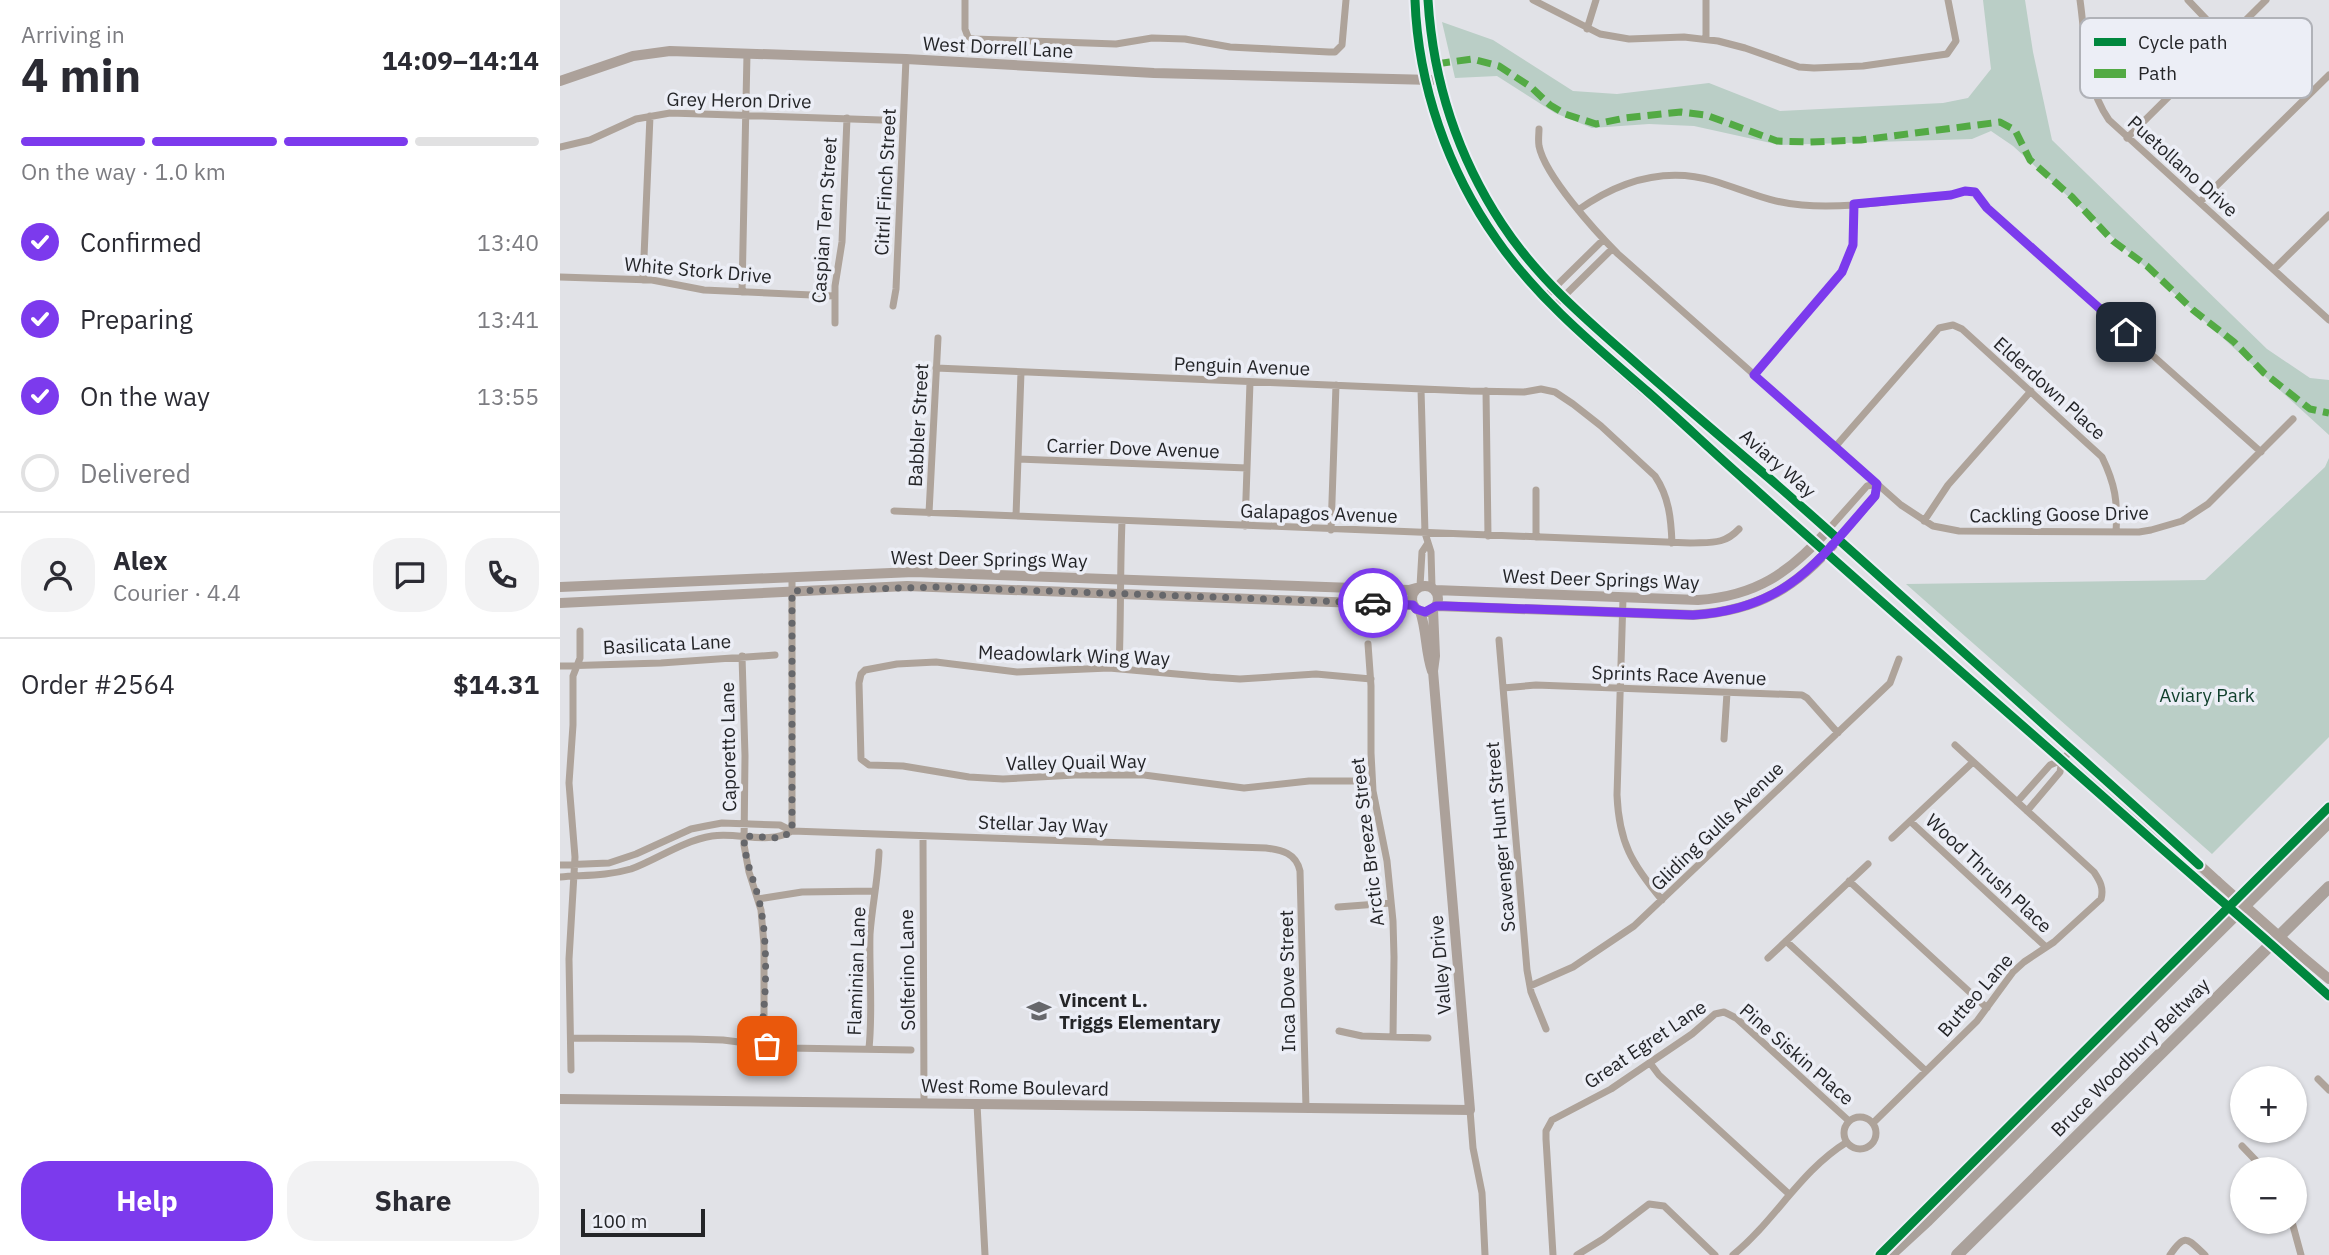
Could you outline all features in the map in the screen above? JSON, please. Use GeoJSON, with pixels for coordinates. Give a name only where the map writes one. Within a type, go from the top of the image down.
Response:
{"type":"FeatureCollection","features":[{"type":"Feature","properties":{"kind":"highway","name":"Bruce Woodbury Beltway"},"geometry":{"type":"LineString","coordinates":[[1890,1255],[2329,822]]}},
{"type":"Feature","properties":{"kind":"highway","name":"Bruce Woodbury Beltway"},"geometry":{"type":"LineString","coordinates":[[1957,1255],[2329,887]]}},
{"type":"Feature","properties":{"kind":"main road","name":"Aviary Way"},"geometry":{"type":"LineString","coordinates":[[1415,0],[1426,80],[1447,149],[1471,199],[1502,248],[1553,307],[1815,544],[2063,760],[2213,884]]}},
{"type":"Feature","properties":{"kind":"main road","name":"Aviary Way"},"geometry":{"type":"LineString","coordinates":[[1429,0],[1439,80],[1458,139],[1483,193],[1516,244],[1563,297],[2072,750],[2294,957],[2329,996]]}},
{"type":"Feature","properties":{"kind":"main road","name":"West Dorrell Lane"},"geometry":{"type":"LineString","coordinates":[[560,81],[618,60],[651,52],[906,59],[1154,73],[1439,80]]}},
{"type":"Feature","properties":{"kind":"main road","name":"West Deer Springs Way"},"geometry":{"type":"LineString","coordinates":[[1434,589],[1623,598],[1720,599],[1742,593],[1782,574],[1827,531]]}},
{"type":"Feature","properties":{"kind":"main road","name":"West Deer Springs Way"},"geometry":{"type":"LineString","coordinates":[[1435,608],[1693,615],[1732,611],[1762,601],[1783,590],[1813,567],[1838,539]]}},
{"type":"Feature","properties":{"kind":"main road","name":"West Deer Springs Way"},"geometry":{"type":"LineString","coordinates":[[560,587],[914,572],[1417,608]]}},
{"type":"Feature","properties":{"kind":"main road","name":"West Deer Springs Way"},"geometry":{"type":"LineString","coordinates":[[560,603],[907,586],[1409,590],[1418,587]]}},
{"type":"Feature","properties":{"kind":"main road"},"geometry":{"type":"LineString","coordinates":[[1418,587],[1434,589],[1439,598],[1435,608],[1417,608],[1412,596],[1418,587]]}},
{"type":"Feature","properties":{"kind":"main road","name":"Valley Drive"},"geometry":{"type":"LineString","coordinates":[[1417,608],[1424,622],[1427,656],[1433,671]]}},
{"type":"Feature","properties":{"kind":"main road","name":"Valley Drive"},"geometry":{"type":"LineString","coordinates":[[1435,608],[1433,671],[1470,1110]]}},
{"type":"Feature","properties":{"kind":"main road","name":"Aviary Way"},"geometry":{"type":"LineString","coordinates":[[2294,957],[2329,979]]}},
{"type":"Feature","properties":{"kind":"main road","name":"West Rome Boulevard"},"geometry":{"type":"LineString","coordinates":[[560,1099],[1470,1110]]}},
{"type":"Feature","properties":{"kind":"street"},"geometry":{"type":"LineString","coordinates":[[965,0],[967,35],[974,39],[1103,44],[1152,38],[1185,39],[1230,47],[1329,52],[1339,50],[1343,41],[1346,0]]}},
{"type":"Feature","properties":{"kind":"street"},"geometry":{"type":"LineString","coordinates":[[1533,0],[1587,29],[1613,37],[1706,40],[1745,48],[1786,64],[1814,68],[1863,66],[1942,56],[1951,50],[1956,37],[1948,0]]}},
{"type":"Feature","properties":{"kind":"street"},"geometry":{"type":"LineString","coordinates":[[1587,29],[1596,0]]}},
{"type":"Feature","properties":{"kind":"street"},"geometry":{"type":"LineString","coordinates":[[1706,0],[1706,40]]}},
{"type":"Feature","properties":{"kind":"street","name":"Puetollano Drive"},"geometry":{"type":"LineString","coordinates":[[2080,0],[2082,18]]}},
{"type":"Feature","properties":{"kind":"street"},"geometry":{"type":"LineString","coordinates":[[2188,0],[2205,18]]}},
{"type":"Feature","properties":{"kind":"street"},"geometry":{"type":"LineString","coordinates":[[2248,18],[2266,0]]}},
{"type":"Feature","properties":{"kind":"street"},"geometry":{"type":"LineString","coordinates":[[742,292],[747,54]]}},
{"type":"Feature","properties":{"kind":"street","name":"Citril Finch Street"},"geometry":{"type":"LineString","coordinates":[[893,306],[896,289],[906,59]]}},
{"type":"Feature","properties":{"kind":"street"},"geometry":{"type":"LineString","coordinates":[[2312,92],[2329,75]]}},
{"type":"Feature","properties":{"kind":"street","name":"Puetollano Drive"},"geometry":{"type":"LineString","coordinates":[[2096,98],[2109,120],[2127,138],[2329,320]]}},
{"type":"Feature","properties":{"kind":"street"},"geometry":{"type":"LineString","coordinates":[[2127,138],[2167,98]]}},
{"type":"Feature","properties":{"kind":"street"},"geometry":{"type":"LineString","coordinates":[[2200,202],[2306,98]]}},
{"type":"Feature","properties":{"kind":"street","name":"Grey Heron Drive"},"geometry":{"type":"LineString","coordinates":[[560,147],[590,140],[625,123],[677,112],[881,120]]}},
{"type":"Feature","properties":{"kind":"street"},"geometry":{"type":"LineString","coordinates":[[643,280],[650,116]]}},
{"type":"Feature","properties":{"kind":"street","name":"Caspian Tern Street"},"geometry":{"type":"LineString","coordinates":[[835,323],[834,296],[841,250],[847,118]]}},
{"type":"Feature","properties":{"kind":"street","name":"Cackling Goose Drive"},"geometry":{"type":"LineString","coordinates":[[1539,129],[1539,146],[1543,156],[1578,210],[1603,240],[1901,505],[1933,526],[1970,532],[2116,532],[2168,527],[2208,504],[2293,419]]}},
{"type":"Feature","properties":{"kind":"street"},"geometry":{"type":"LineString","coordinates":[[1578,210],[1627,181],[1666,175],[1702,178],[1750,195],[1789,204],[1822,206],[1975,192],[1987,208],[2261,452]]}},
{"type":"Feature","properties":{"kind":"street"},"geometry":{"type":"LineString","coordinates":[[1754,375],[1842,272],[1853,245],[1854,204]]}},
{"type":"Feature","properties":{"kind":"street"},"geometry":{"type":"LineString","coordinates":[[2274,269],[2329,215]]}},
{"type":"Feature","properties":{"kind":"street"},"geometry":{"type":"LineString","coordinates":[[1545,298],[1603,240]]}},
{"type":"Feature","properties":{"kind":"street"},"geometry":{"type":"LineString","coordinates":[[1553,307],[1612,249]]}},
{"type":"Feature","properties":{"kind":"street","name":"White Stork Drive"},"geometry":{"type":"LineString","coordinates":[[560,277],[660,281],[692,288],[834,296]]}},
{"type":"Feature","properties":{"kind":"street","name":"Elderdown Place"},"geometry":{"type":"LineString","coordinates":[[1835,447],[1939,328],[1954,325],[1962,329],[2102,457],[2114,482],[2118,511],[2116,532]]}},
{"type":"Feature","properties":{"kind":"street","name":"Babbler Street"},"geometry":{"type":"LineString","coordinates":[[929,513],[938,338]]}},
{"type":"Feature","properties":{"kind":"street","name":"Penguin Avenue"},"geometry":{"type":"LineString","coordinates":[[936,368],[1421,389],[1524,392],[1547,389],[1586,414],[1655,476],[1662,486],[1670,510],[1672,543]]}},
{"type":"Feature","properties":{"kind":"street"},"geometry":{"type":"LineString","coordinates":[[1016,516],[1021,372]]}},
{"type":"Feature","properties":{"kind":"street"},"geometry":{"type":"LineString","coordinates":[[1245,526],[1250,382]]}},
{"type":"Feature","properties":{"kind":"street"},"geometry":{"type":"LineString","coordinates":[[1331,530],[1336,385]]}},
{"type":"Feature","properties":{"kind":"street"},"geometry":{"type":"LineString","coordinates":[[1421,389],[1425,533],[1431,552],[1434,589]]}},
{"type":"Feature","properties":{"kind":"street"},"geometry":{"type":"LineString","coordinates":[[1486,391],[1488,536]]}},
{"type":"Feature","properties":{"kind":"street"},"geometry":{"type":"LineString","coordinates":[[1924,521],[1948,485],[2031,391]]}},
{"type":"Feature","properties":{"kind":"street","name":"Carrier Dove Avenue"},"geometry":{"type":"LineString","coordinates":[[1018,459],[1247,468]]}},
{"type":"Feature","properties":{"kind":"street"},"geometry":{"type":"LineString","coordinates":[[1827,531],[1867,486],[1877,484],[1875,496],[1838,539]]}},
{"type":"Feature","properties":{"kind":"street"},"geometry":{"type":"LineString","coordinates":[[1536,490],[1536,537]]}},
{"type":"Feature","properties":{"kind":"street","name":"Galapagos Avenue"},"geometry":{"type":"LineString","coordinates":[[894,511],[1672,543],[1724,540],[1739,528]]}},
{"type":"Feature","properties":{"kind":"street"},"geometry":{"type":"LineString","coordinates":[[1119,668],[1122,521]]}},
{"type":"Feature","properties":{"kind":"street"},"geometry":{"type":"LineString","coordinates":[[1418,587],[1422,552],[1428,543]]}},
{"type":"Feature","properties":{"kind":"street"},"geometry":{"type":"LineString","coordinates":[[792,578],[792,831]]}},
{"type":"Feature","properties":{"kind":"street"},"geometry":{"type":"LineString","coordinates":[[1623,598],[1617,795],[1619,822],[1634,864],[1662,900]]}},
{"type":"Feature","properties":{"kind":"street"},"geometry":{"type":"LineString","coordinates":[[571,1070],[569,959],[575,865],[569,783],[573,676],[580,653],[580,631]]}},
{"type":"Feature","properties":{"kind":"street","name":"Scavenger Hunt Street"},"geometry":{"type":"LineString","coordinates":[[1499,640],[1526,960],[1530,986],[1546,1029]]}},
{"type":"Feature","properties":{"kind":"street","name":"Arctic Breeze Street"},"geometry":{"type":"LineString","coordinates":[[1368,644],[1372,781],[1387,861],[1391,903],[1394,957],[1393,1037]]}},
{"type":"Feature","properties":{"kind":"street","name":"Basilicata Lane"},"geometry":{"type":"LineString","coordinates":[[560,666],[661,663],[775,655]]}},
{"type":"Feature","properties":{"kind":"street","name":"Caporetto Lane"},"geometry":{"type":"LineString","coordinates":[[742,656],[744,836],[762,923],[764,1018],[758,1045]]}},
{"type":"Feature","properties":{"kind":"street","name":"Gliding Gulls Avenue"},"geometry":{"type":"LineString","coordinates":[[1530,986],[1573,967],[1634,926],[1890,683],[1899,659]]}},
{"type":"Feature","properties":{"kind":"street","name":"Meadowlark Wing Way"},"geometry":{"type":"LineString","coordinates":[[864,763],[860,752],[859,683],[865,670],[887,666],[936,662],[1017,672],[1119,668],[1217,678],[1316,674],[1371,679]]}},
{"type":"Feature","properties":{"kind":"street","name":"Sprints Race Avenue"},"geometry":{"type":"LineString","coordinates":[[1503,688],[1536,685],[1802,695],[1838,733]]}},
{"type":"Feature","properties":{"kind":"street"},"geometry":{"type":"LineString","coordinates":[[1724,739],[1727,693]]}},
{"type":"Feature","properties":{"kind":"street"},"geometry":{"type":"LineString","coordinates":[[1955,745],[2026,811],[2060,772],[2063,760]]}},
{"type":"Feature","properties":{"kind":"street"},"geometry":{"type":"LineString","coordinates":[[2017,802],[2050,765],[2063,760],[2072,750]]}},
{"type":"Feature","properties":{"kind":"street"},"geometry":{"type":"LineString","coordinates":[[1892,838],[1973,761]]}},
{"type":"Feature","properties":{"kind":"street","name":"Valley Quail Way"},"geometry":{"type":"LineString","coordinates":[[864,763],[969,777],[1003,779],[1135,774],[1244,788],[1309,780],[1372,781]]}},
{"type":"Feature","properties":{"kind":"street","name":"Butteo Lane"},"geometry":{"type":"LineString","coordinates":[[1873,1123],[1977,1021],[2012,972],[2073,926],[2101,899],[2102,887],[2094,872],[2026,811]]}},
{"type":"Feature","properties":{"kind":"street","name":"Wood Thrush Place"},"geometry":{"type":"LineString","coordinates":[[1911,822],[2046,947]]}},
{"type":"Feature","properties":{"kind":"street"},"geometry":{"type":"LineString","coordinates":[[560,865],[609,863],[691,829],[722,824],[780,825],[792,831]]}},
{"type":"Feature","properties":{"kind":"street"},"geometry":{"type":"LineString","coordinates":[[560,877],[600,875],[630,869],[691,841],[712,836],[781,838],[792,831]]}},
{"type":"Feature","properties":{"kind":"street","name":"Stellar Jay Way"},"geometry":{"type":"LineString","coordinates":[[792,831],[1266,848],[1292,856]]}},
{"type":"Feature","properties":{"kind":"street","name":"Solferino Lane"},"geometry":{"type":"LineString","coordinates":[[923,836],[925,1104]]}},
{"type":"Feature","properties":{"kind":"street","name":"Flaminian Lane"},"geometry":{"type":"LineString","coordinates":[[869,1048],[870,936],[879,852]]}},
{"type":"Feature","properties":{"kind":"street","name":"Inca Dove Street"},"geometry":{"type":"LineString","coordinates":[[1292,856],[1300,871],[1306,1108]]}},
{"type":"Feature","properties":{"kind":"street"},"geometry":{"type":"LineString","coordinates":[[1768,958],[1868,863]]}},
{"type":"Feature","properties":{"kind":"street"},"geometry":{"type":"LineString","coordinates":[[1849,881],[1987,1008]]}},
{"type":"Feature","properties":{"kind":"street"},"geometry":{"type":"LineString","coordinates":[[758,899],[803,892],[875,891]]}},
{"type":"Feature","properties":{"kind":"street"},"geometry":{"type":"LineString","coordinates":[[1338,906],[1391,903]]}},
{"type":"Feature","properties":{"kind":"street"},"geometry":{"type":"LineString","coordinates":[[1786,941],[1926,1071]]}},
{"type":"Feature","properties":{"kind":"street","name":"Great Egret Lane"},"geometry":{"type":"LineString","coordinates":[[1553,1255],[1546,1139],[1548,1125],[1552,1120],[1611,1090],[1692,1034],[1715,1014],[1724,1012]]}},
{"type":"Feature","properties":{"kind":"street","name":"Pine Siskin Place"},"geometry":{"type":"LineString","coordinates":[[1724,1012],[1736,1018],[1849,1121]]}},
{"type":"Feature","properties":{"kind":"street"},"geometry":{"type":"LineString","coordinates":[[1339,1031],[1362,1036],[1428,1038]]}},
{"type":"Feature","properties":{"kind":"street"},"geometry":{"type":"LineString","coordinates":[[571,1038],[703,1039],[787,1048],[911,1050]]}},
{"type":"Feature","properties":{"kind":"street"},"geometry":{"type":"LineString","coordinates":[[1650,1063],[1659,1075],[1790,1194]]}},
{"type":"Feature","properties":{"kind":"street"},"geometry":{"type":"LineString","coordinates":[[2318,1079],[2329,1090]]}},
{"type":"Feature","properties":{"kind":"street"},"geometry":{"type":"LineString","coordinates":[[977,1104],[985,1255]]}},
{"type":"Feature","properties":{"kind":"street","name":"Valley Drive"},"geometry":{"type":"LineString","coordinates":[[1470,1110],[1473,1148],[1482,1193],[1485,1255]]}},
{"type":"Feature","properties":{"kind":"street"},"geometry":{"type":"LineString","coordinates":[[1863,1117],[1873,1123],[1876,1134],[1869,1146],[1858,1148],[1847,1142],[1844,1131],[1849,1121],[1863,1117]]}},
{"type":"Feature","properties":{"kind":"street"},"geometry":{"type":"LineString","coordinates":[[1732,1255],[1755,1236],[1823,1159],[1847,1142]]}},
{"type":"Feature","properties":{"kind":"street"},"geometry":{"type":"LineString","coordinates":[[2242,1146],[2253,1157]]}},
{"type":"Feature","properties":{"kind":"street"},"geometry":{"type":"LineString","coordinates":[[1577,1255],[1604,1239],[1649,1204],[1664,1206],[1715,1255]]}},
{"type":"Feature","properties":{"kind":"street"},"geometry":{"type":"LineString","coordinates":[[2295,1234],[2301,1255]]}},
{"type":"Feature","properties":{"kind":"street"},"geometry":{"type":"LineString","coordinates":[[2170,1255],[2176,1245],[2185,1241],[2194,1242],[2206,1255]]}},
{"type":"Feature","properties":{"kind":"green space"},"geometry":{"type":"Polygon","coordinates":[[[1983,0],[2025,0],[2052,140],[2267,349],[2310,378],[2329,380],[2329,435],[2013,146],[1991,131],[1972,139],[1780,145],[1694,126],[1649,124],[1592,128],[1555,113],[1497,76],[1455,78],[1442,22],[1493,40],[1573,91],[1617,94],[1709,83],[1780,111],[1943,103],[1968,98],[1991,69],[1983,0]]]}},
{"type":"Feature","properties":{"kind":"green space","name":"Aviary Park"},"geometry":{"type":"Polygon","coordinates":[[[2329,458],[2329,737],[2212,854],[1906,584],[2205,580],[2325,467],[2329,458]]]}},
{"type":"Feature","properties":{"kind":"marked path"},"geometry":{"type":"LineString","coordinates":[[1436,64],[1472,59],[1499,66],[1565,114],[1596,124],[1681,112],[1706,115],[1777,141],[1810,142],[1861,140],[2000,122],[2015,130],[2030,160],[2072,197],[2113,241],[2147,266],[2193,310],[2234,342],[2264,373],[2310,409],[2329,413]]}},
{"type":"Feature","properties":{"kind":"cycle path"},"geometry":{"type":"LineString","coordinates":[[1415,0],[1422,64],[1429,95],[1450,156],[1497,240],[1530,282],[1587,339],[1796,526],[2329,996]]}},
{"type":"Feature","properties":{"kind":"cycle path"},"geometry":{"type":"LineString","coordinates":[[1428,0],[1435,59],[1450,117],[1461,145],[1486,198],[1502,224],[1545,278],[1595,327],[1827,529],[2199,865]]}},
{"type":"Feature","properties":{"kind":"cycle path"},"geometry":{"type":"LineString","coordinates":[[1880,1255],[2329,807]]}},
{"type":"Feature","properties":{"kind":"way so far"},"geometry":{"type":"LineString","coordinates":[[767,1046],[758,1045],[764,1018],[761,910],[749,872],[744,836],[781,838],[792,831],[792,591],[938,587],[1373,603]]}},
{"type":"Feature","properties":{"kind":"place","name":"Vincent L. Triggs Elementary"},"geometry":{"type":"Point","coordinates":[1039,1011]}},
{"type":"Feature","properties":{"kind":"route"},"geometry":{"type":"LineString","coordinates":[[1373,603],[1413,605],[1425,612],[1436,606],[1445,606],[1714,614],[1762,601],[1783,590],[1813,567],[1875,496],[1877,484],[1754,375],[1818,303],[1847,264],[1853,245],[1854,204],[1975,192],[1987,208],[2126,332]]}}]}
